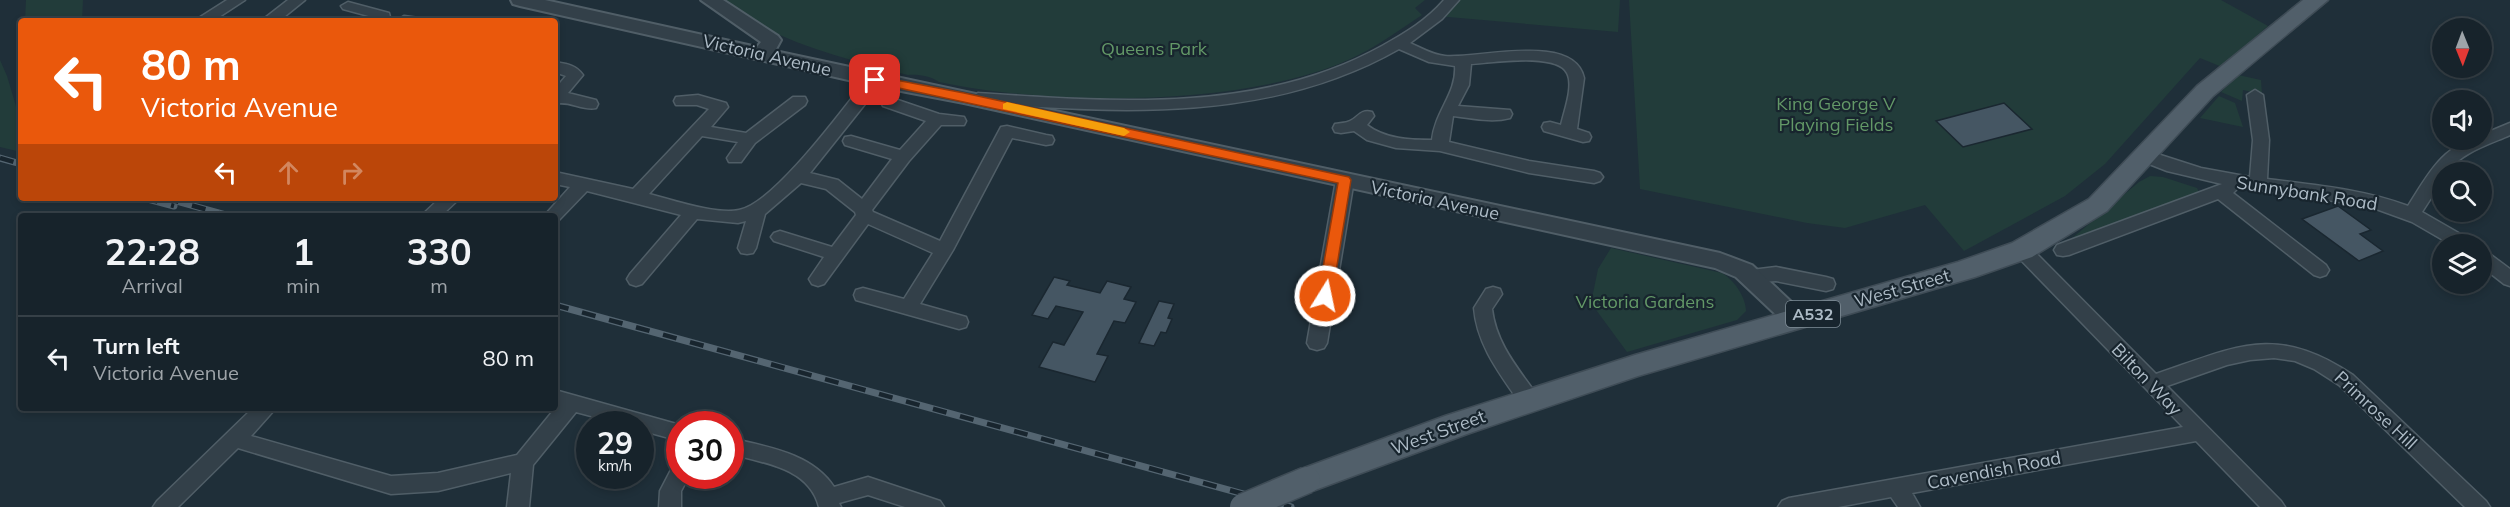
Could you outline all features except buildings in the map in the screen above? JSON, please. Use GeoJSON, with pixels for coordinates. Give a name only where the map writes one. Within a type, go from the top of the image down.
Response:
{"type":"FeatureCollection","features":[{"type":"Feature","properties":{"kind":"main road","name":"West Street"},"geometry":{"type":"LineString","coordinates":[[1243,507],[1307,480],[1529,400],[1635,366],[1986,264],[2022,250],[2098,205],[2205,91],[2317,0]]}},
{"type":"Feature","properties":{"kind":"street"},"geometry":{"type":"LineString","coordinates":[[207,18],[238,0]]}},
{"type":"Feature","properties":{"kind":"street"},"geometry":{"type":"LineString","coordinates":[[272,18],[298,0]]}},
{"type":"Feature","properties":{"kind":"street","name":"Victoria Avenue"},"geometry":{"type":"LineString","coordinates":[[520,0],[875,80],[964,97],[1720,261],[1738,267],[1751,278]]}},
{"type":"Feature","properties":{"kind":"street"},"geometry":{"type":"LineString","coordinates":[[710,0],[771,40],[770,46],[761,54]]}},
{"type":"Feature","properties":{"kind":"street"},"geometry":{"type":"LineString","coordinates":[[964,97],[1095,105],[1193,102],[1285,89],[1347,71],[1399,44],[1429,24],[1452,0]]}},
{"type":"Feature","properties":{"kind":"street"},"geometry":{"type":"LineString","coordinates":[[348,6],[384,16],[384,18]]}},
{"type":"Feature","properties":{"kind":"street"},"geometry":{"type":"LineString","coordinates":[[1399,44],[1432,58],[1463,61],[1518,56],[1559,59],[1569,64],[1574,69],[1576,80],[1576,134],[1550,127]]}},
{"type":"Feature","properties":{"kind":"street"},"geometry":{"type":"LineString","coordinates":[[1440,146],[1448,110],[1457,98],[1463,82],[1463,61]]}},
{"type":"Feature","properties":{"kind":"street"},"geometry":{"type":"LineString","coordinates":[[558,67],[568,69],[574,75],[558,97]]}},
{"type":"Feature","properties":{"kind":"street"},"geometry":{"type":"LineString","coordinates":[[558,179],[638,196],[693,212],[738,217],[757,211],[798,176],[875,80]]}},
{"type":"Feature","properties":{"kind":"street"},"geometry":{"type":"LineString","coordinates":[[2255,95],[2261,140],[2258,184]]}},
{"type":"Feature","properties":{"kind":"street"},"geometry":{"type":"LineString","coordinates":[[558,98],[590,104]]}},
{"type":"Feature","properties":{"kind":"street"},"geometry":{"type":"LineString","coordinates":[[638,196],[720,107],[698,99],[682,100]]}},
{"type":"Feature","properties":{"kind":"street"},"geometry":{"type":"LineString","coordinates":[[735,158],[749,139],[799,101]]}},
{"type":"Feature","properties":{"kind":"street"},"geometry":{"type":"LineString","coordinates":[[889,102],[937,119],[958,121]]}},
{"type":"Feature","properties":{"kind":"street"},"geometry":{"type":"LineString","coordinates":[[1083,123],[1095,105]]}},
{"type":"Feature","properties":{"kind":"street"},"geometry":{"type":"LineString","coordinates":[[1448,110],[1487,115],[1504,114]]}},
{"type":"Feature","properties":{"kind":"street"},"geometry":{"type":"LineString","coordinates":[[818,279],[903,157],[937,119]]}},
{"type":"Feature","properties":{"kind":"street"},"geometry":{"type":"LineString","coordinates":[[1354,123],[1372,135],[1391,141],[1552,162],[1594,177]]}},
{"type":"Feature","properties":{"kind":"street"},"geometry":{"type":"LineString","coordinates":[[908,308],[944,250],[1001,128],[1046,140]]}},
{"type":"Feature","properties":{"kind":"street"},"geometry":{"type":"LineString","coordinates":[[2411,215],[2446,162],[2510,128]]}},
{"type":"Feature","properties":{"kind":"street"},"geometry":{"type":"LineString","coordinates":[[699,130],[749,139]]}},
{"type":"Feature","properties":{"kind":"street"},"geometry":{"type":"LineString","coordinates":[[851,141],[903,157]]}},
{"type":"Feature","properties":{"kind":"street","name":"Sunnybank Road"},"geometry":{"type":"LineString","coordinates":[[2145,156],[2227,187],[2258,184],[2367,200],[2411,215],[2445,234]]}},
{"type":"Feature","properties":{"kind":"street"},"geometry":{"type":"LineString","coordinates":[[798,176],[832,184],[864,212],[944,250]]}},
{"type":"Feature","properties":{"kind":"street"},"geometry":{"type":"LineString","coordinates":[[1317,342],[1345,180]]}},
{"type":"Feature","properties":{"kind":"street"},"geometry":{"type":"LineString","coordinates":[[556,213],[583,184]]}},
{"type":"Feature","properties":{"kind":"street"},"geometry":{"type":"LineString","coordinates":[[2063,250],[2227,187],[2320,270]]}},
{"type":"Feature","properties":{"kind":"street"},"geometry":{"type":"LineString","coordinates":[[434,213],[448,201]]}},
{"type":"Feature","properties":{"kind":"street"},"geometry":{"type":"LineString","coordinates":[[747,248],[757,211]]}},
{"type":"Feature","properties":{"kind":"street"},"geometry":{"type":"LineString","coordinates":[[636,279],[693,212]]}},
{"type":"Feature","properties":{"kind":"street"},"geometry":{"type":"LineString","coordinates":[[780,237],[835,254]]}},
{"type":"Feature","properties":{"kind":"street","name":"Bilton Way"},"geometry":{"type":"LineString","coordinates":[[2022,250],[2274,507]]}},
{"type":"Feature","properties":{"kind":"street"},"geometry":{"type":"LineString","coordinates":[[2492,265],[2510,279]]}},
{"type":"Feature","properties":{"kind":"street"},"geometry":{"type":"LineString","coordinates":[[1785,322],[1753,287],[1751,278],[1776,274],[1826,284]]}},
{"type":"Feature","properties":{"kind":"street"},"geometry":{"type":"LineString","coordinates":[[1493,294],[1483,308],[1486,331],[1496,352],[1529,400]]}},
{"type":"Feature","properties":{"kind":"street"},"geometry":{"type":"LineString","coordinates":[[863,296],[959,322]]}},
{"type":"Feature","properties":{"kind":"street","name":"Primrose Hill"},"geometry":{"type":"LineString","coordinates":[[2152,383],[2261,349],[2280,350],[2308,357],[2331,369],[2351,385],[2479,507]]}},
{"type":"Feature","properties":{"kind":"street"},"geometry":{"type":"LineString","coordinates":[[563,401],[666,429]]}},
{"type":"Feature","properties":{"kind":"street"},"geometry":{"type":"LineString","coordinates":[[164,507],[263,411]]}},
{"type":"Feature","properties":{"kind":"street"},"geometry":{"type":"LineString","coordinates":[[518,507],[523,462],[556,411]]}},
{"type":"Feature","properties":{"kind":"street","name":"Cavendish Road"},"geometry":{"type":"LineString","coordinates":[[1790,507],[2199,432]]}},
{"type":"Feature","properties":{"kind":"street"},"geometry":{"type":"LineString","coordinates":[[234,439],[391,485],[438,482],[523,462]]}},
{"type":"Feature","properties":{"kind":"street"},"geometry":{"type":"LineString","coordinates":[[744,450],[805,469],[823,485],[830,502],[868,486],[933,507]]}},
{"type":"Feature","properties":{"kind":"street"},"geometry":{"type":"LineString","coordinates":[[1897,488],[1909,507]]}},
{"type":"Feature","properties":{"kind":"street"},"geometry":{"type":"LineString","coordinates":[[670,507],[671,489]]}},
{"type":"Feature","properties":{"kind":"green space"},"geometry":{"type":"Polygon","coordinates":[[[26,0],[83,0],[82,18],[25,18],[26,0]]]}},
{"type":"Feature","properties":{"kind":"green space","name":"Queens Park"},"geometry":{"type":"Polygon","coordinates":[[[722,0],[1425,0],[1415,8],[1422,15],[1386,39],[1348,60],[1305,75],[1255,87],[1202,94],[1146,98],[1090,98],[985,90],[884,69],[787,38],[743,15],[722,0]]]}},
{"type":"Feature","properties":{"kind":"green space"},"geometry":{"type":"Polygon","coordinates":[[[1455,0],[1620,0],[1618,32],[1437,16],[1455,0]]]}},
{"type":"Feature","properties":{"kind":"green space","name":"King George V Playing Fields"},"geometry":{"type":"Polygon","coordinates":[[[1629,0],[2221,0],[2268,26],[2222,67],[2200,58],[2105,164],[2065,196],[1964,251],[1925,205],[1845,228],[1807,223],[1640,189],[1629,0]]]}},
{"type":"Feature","properties":{"kind":"green space"},"geometry":{"type":"Polygon","coordinates":[[[0,60],[18,113],[18,151],[0,147],[0,60]]]}},
{"type":"Feature","properties":{"kind":"green space"},"geometry":{"type":"Polygon","coordinates":[[[2238,75],[2261,80],[2262,94],[2243,90],[2242,101],[2221,92],[2238,75]]]}},
{"type":"Feature","properties":{"kind":"green space"},"geometry":{"type":"Polygon","coordinates":[[[2219,96],[2235,103],[2243,127],[2200,118],[2219,96]]]}},
{"type":"Feature","properties":{"kind":"green space"},"geometry":{"type":"Polygon","coordinates":[[[2150,176],[2163,177],[2197,188],[2199,192],[2087,233],[2058,250],[2139,182],[2150,176]]]}},
{"type":"Feature","properties":{"kind":"green space","name":"Victoria Gardens"},"geometry":{"type":"Polygon","coordinates":[[[1611,248],[1722,273],[1738,289],[1744,300],[1746,311],[1737,320],[1627,352],[1591,303],[1598,269],[1611,248]]]}},
{"type":"Feature","properties":{"kind":"railway"},"geometry":{"type":"LineString","coordinates":[[0,158],[18,163]]}},
{"type":"Feature","properties":{"kind":"railway"},"geometry":{"type":"LineString","coordinates":[[155,201],[174,206]]}},
{"type":"Feature","properties":{"kind":"railway"},"geometry":{"type":"LineString","coordinates":[[176,201],[219,213]]}},
{"type":"Feature","properties":{"kind":"railway"},"geometry":{"type":"LineString","coordinates":[[558,306],[1291,507]]}},
{"type":"Feature","properties":{"kind":"slow traffic"},"geometry":{"type":"LineString","coordinates":[[1007,106],[1124,132]]}},
{"type":"Feature","properties":{"kind":"route"},"geometry":{"type":"LineString","coordinates":[[875,80],[913,86],[1345,180],[1325,296]]}}]}
